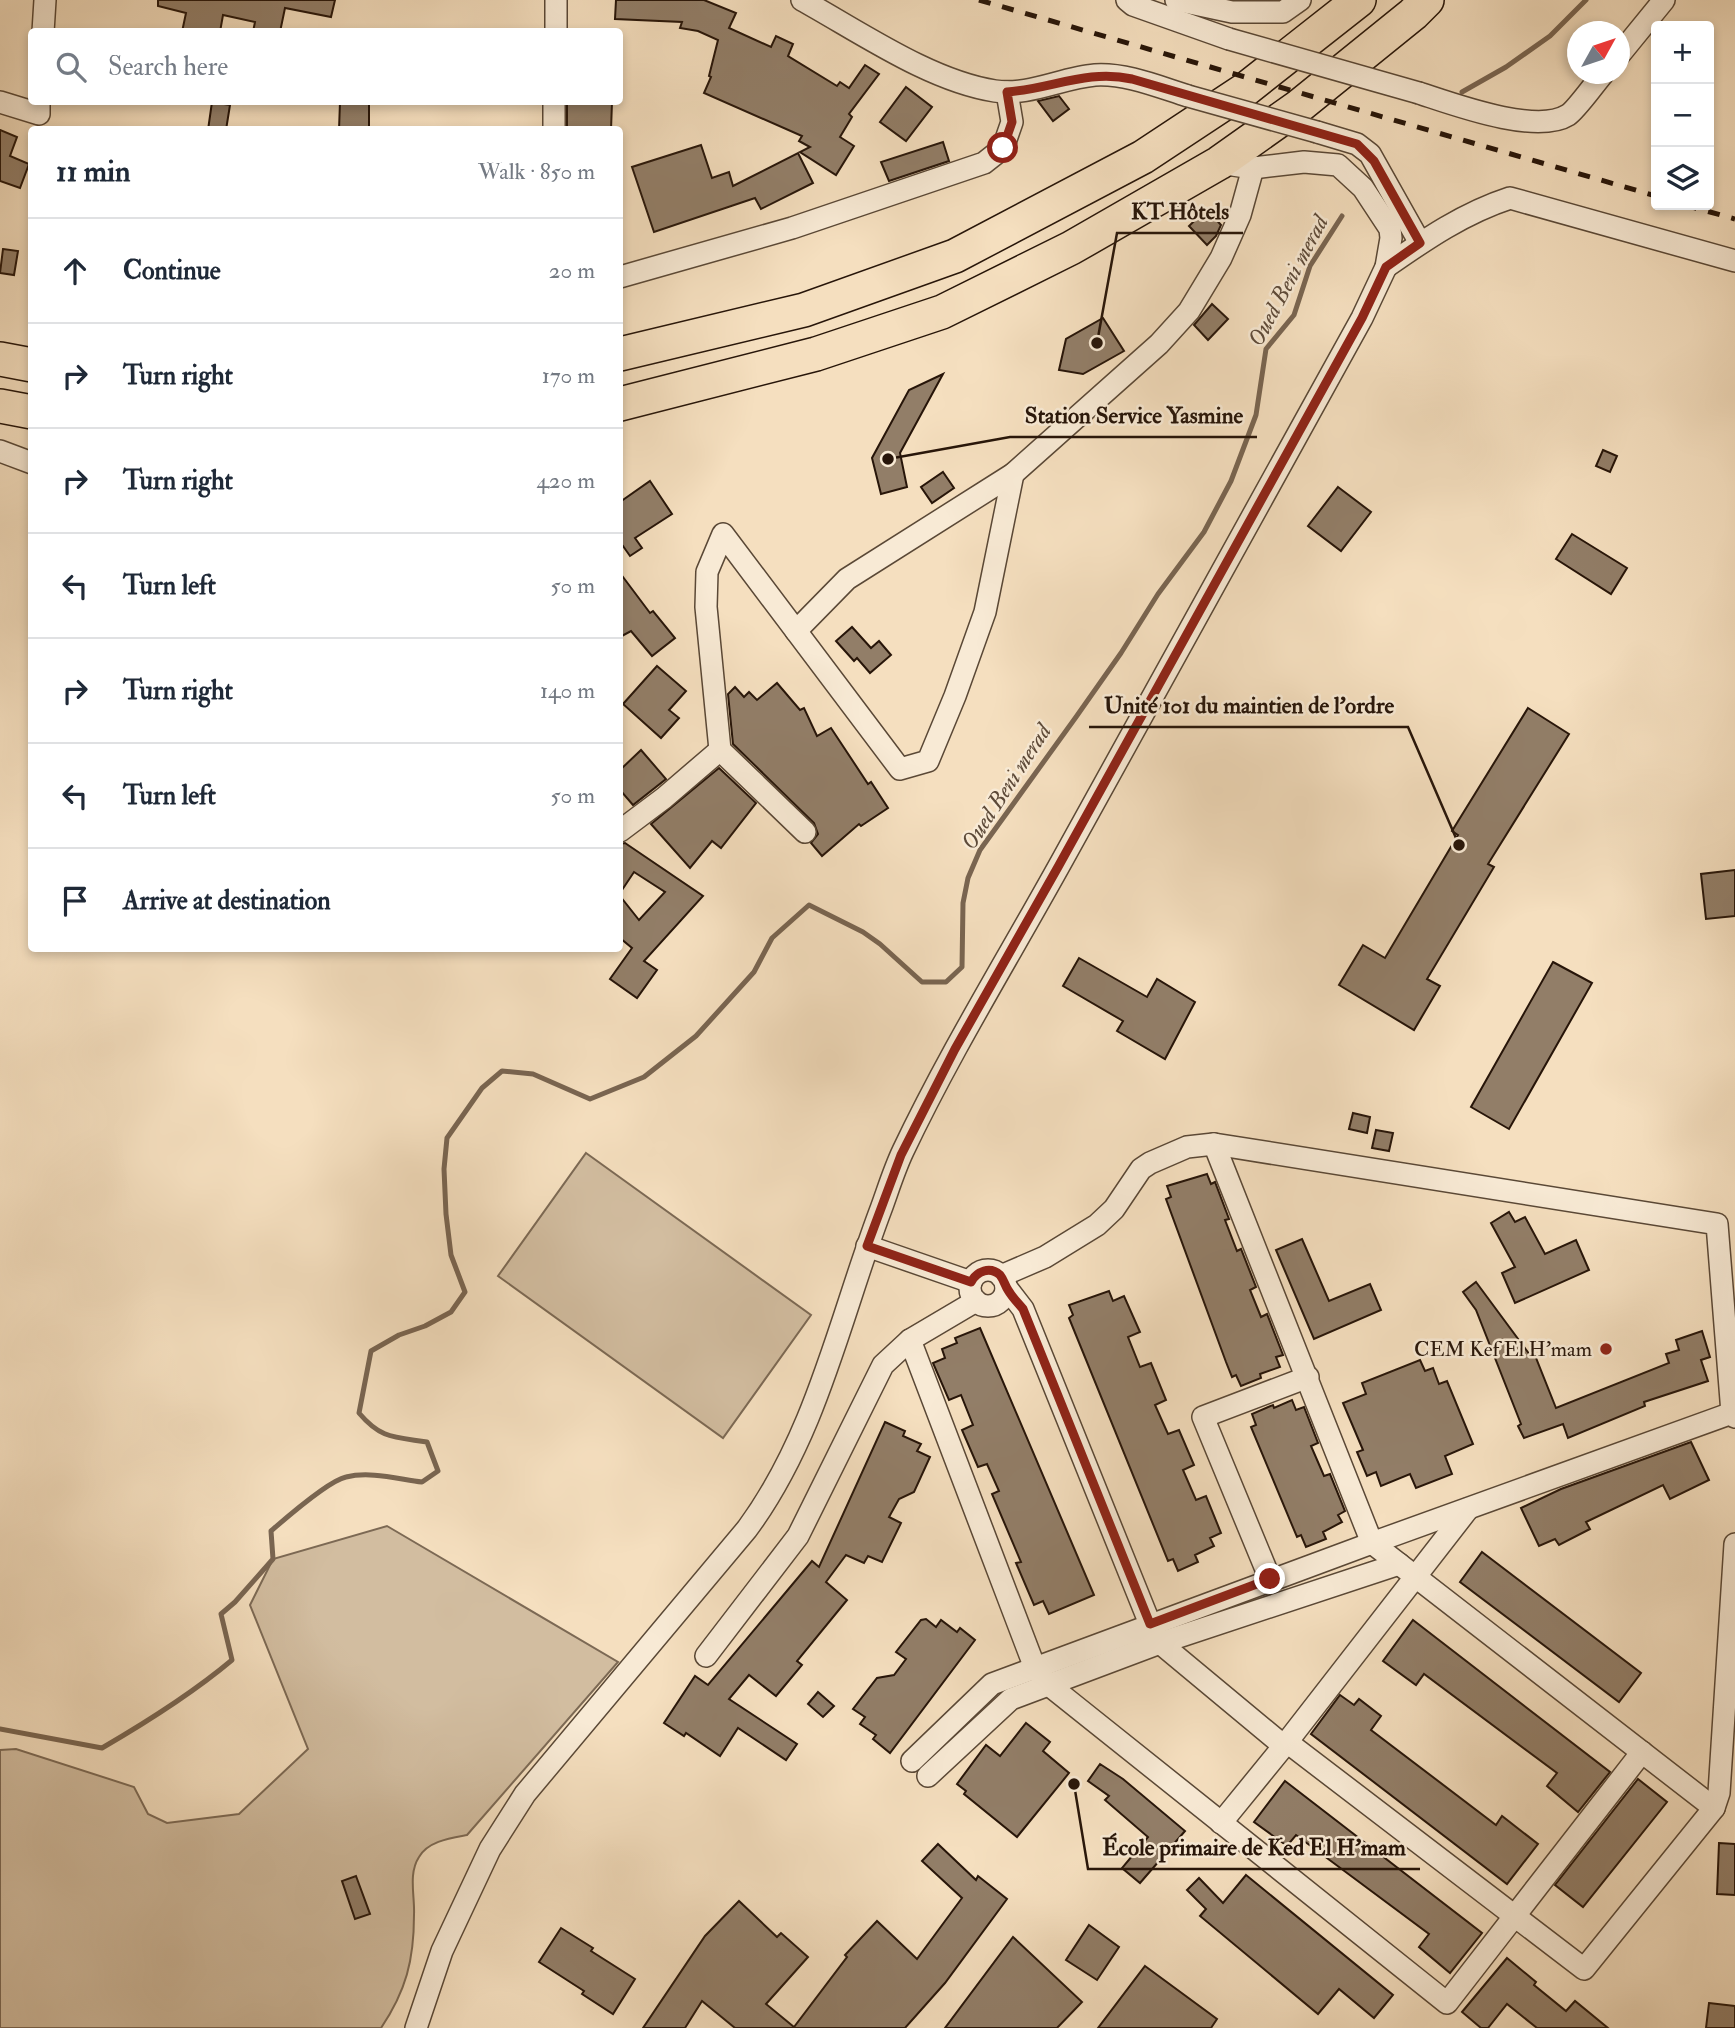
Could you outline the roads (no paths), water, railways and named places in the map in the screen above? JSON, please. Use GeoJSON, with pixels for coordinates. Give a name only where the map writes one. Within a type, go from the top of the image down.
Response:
{"type":"FeatureCollection","features":[{"type":"Feature","properties":{"kind":"highway"},"geometry":{"type":"LineString","coordinates":[[623,353],[804,310],[956,256],[1143,157],[1246,89],[1359,0]]}},
{"type":"Feature","properties":{"kind":"highway"},"geometry":{"type":"LineString","coordinates":[[623,403],[816,354],[942,312],[1071,248],[1219,163],[1298,107],[1427,0]]}},
{"type":"Feature","properties":{"kind":"highway"},"geometry":{"type":"LineString","coordinates":[[0,359],[28,364]]}},
{"type":"Feature","properties":{"kind":"highway"},"geometry":{"type":"LineString","coordinates":[[0,406],[28,411]]}},
{"type":"Feature","properties":{"kind":"street"},"geometry":{"type":"LineString","coordinates":[[43,28],[45,0]]}},
{"type":"Feature","properties":{"kind":"street"},"geometry":{"type":"LineString","coordinates":[[556,0],[556,28]]}},
{"type":"Feature","properties":{"kind":"street"},"geometry":{"type":"LineString","coordinates":[[802,0],[936,73],[993,90],[1007,92],[1034,89],[1093,75],[1106,75],[1132,79],[1357,144],[1370,154],[1420,243]]}},
{"type":"Feature","properties":{"kind":"street"},"geometry":{"type":"LineString","coordinates":[[1127,0],[1133,5],[1229,39],[1478,112],[1534,123],[1567,116],[1594,84]]}},
{"type":"Feature","properties":{"kind":"street"},"geometry":{"type":"LineString","coordinates":[[1176,0],[1232,12],[1283,12],[1300,0]]}},
{"type":"Feature","properties":{"kind":"street"},"geometry":{"type":"LineString","coordinates":[[1630,41],[1664,0]]}},
{"type":"Feature","properties":{"kind":"street"},"geometry":{"type":"LineString","coordinates":[[623,276],[792,228],[984,163],[1003,148],[1012,122],[1007,92]]}},
{"type":"Feature","properties":{"kind":"street"},"geometry":{"type":"LineString","coordinates":[[0,102],[39,114],[40,105]]}},
{"type":"Feature","properties":{"kind":"street"},"geometry":{"type":"LineString","coordinates":[[554,105],[554,126]]}},
{"type":"Feature","properties":{"kind":"street"},"geometry":{"type":"LineString","coordinates":[[416,2028],[447,1939],[490,1849],[525,1794],[765,1505],[798,1443],[825,1375],[867,1246],[901,1155],[955,1049],[1362,318],[1386,267],[1390,229],[1363,188],[1338,165],[1304,162],[1253,168],[1219,163]]}},
{"type":"Feature","properties":{"kind":"street"},"geometry":{"type":"LineString","coordinates":[[796,631],[847,579],[1013,474],[1159,344],[1189,311],[1221,258],[1240,215],[1253,168]]}},
{"type":"Feature","properties":{"kind":"street"},"geometry":{"type":"LineString","coordinates":[[1386,267],[1439,229],[1483,207],[1510,198],[1735,261]]}},
{"type":"Feature","properties":{"kind":"street"},"geometry":{"type":"LineString","coordinates":[[0,452],[28,462]]}},
{"type":"Feature","properties":{"kind":"street"},"geometry":{"type":"LineString","coordinates":[[805,832],[720,750],[706,607],[707,572],[723,534],[900,769],[928,761],[955,696],[985,612],[1013,474]]}},
{"type":"Feature","properties":{"kind":"street"},"geometry":{"type":"LineString","coordinates":[[623,829],[720,750]]}},
{"type":"Feature","properties":{"kind":"street"},"geometry":{"type":"LineString","coordinates":[[1214,1144],[1372,1543],[1714,1808]]}},
{"type":"Feature","properties":{"kind":"street"},"geometry":{"type":"LineString","coordinates":[[912,1761],[992,1684],[1270,1579],[1733,1415],[1717,1224],[1214,1144],[1187,1147],[1150,1163],[1114,1209],[1097,1224],[1003,1282]]}},
{"type":"Feature","properties":{"kind":"street"},"geometry":{"type":"LineString","coordinates":[[867,1246],[974,1292],[986,1306],[1002,1299],[1003,1282]]}},
{"type":"Feature","properties":{"kind":"street"},"geometry":{"type":"LineString","coordinates":[[974,1292],[974,1277],[990,1270],[1003,1282],[1023,1309],[1160,1643],[1286,1744],[1584,1969],[1714,1808],[1719,1793],[1735,1544]]}},
{"type":"Feature","properties":{"kind":"street"},"geometry":{"type":"LineString","coordinates":[[706,1656],[798,1536],[883,1365],[910,1340],[974,1292]]}},
{"type":"Feature","properties":{"kind":"street"},"geometry":{"type":"LineString","coordinates":[[910,1340],[1035,1668],[1049,1685],[1447,2003],[1642,1752]]}},
{"type":"Feature","properties":{"kind":"street"},"geometry":{"type":"LineString","coordinates":[[1270,1579],[1203,1417],[1308,1377]]}},
{"type":"Feature","properties":{"kind":"street"},"geometry":{"type":"LineString","coordinates":[[1221,1824],[1286,1744],[1407,1570],[1469,1508]]}},
{"type":"Feature","properties":{"kind":"street"},"geometry":{"type":"LineString","coordinates":[[928,1776],[1011,1699],[1160,1643],[1407,1570]]}},
{"type":"Feature","properties":{"kind":"waterway","name":"Oued Beni merad"},"geometry":{"type":"LineString","coordinates":[[1462,92],[1506,67],[1550,36],[1586,0]]}},
{"type":"Feature","properties":{"kind":"waterway","name":"Oued Beni merad"},"geometry":{"type":"LineString","coordinates":[[0,1729],[102,1748],[169,1707],[232,1660],[221,1614],[273,1559],[271,1531],[297,1509],[318,1492],[346,1477],[374,1475],[422,1482],[438,1471],[427,1442],[381,1432],[359,1413],[371,1351],[399,1335],[425,1326],[451,1312],[465,1292],[451,1255],[446,1214],[444,1169],[447,1138],[482,1088],[502,1071],[533,1074],[590,1099],[644,1077],[696,1036],[754,972],[772,938],[809,905],[863,932],[922,982],[946,982],[962,967],[963,903],[968,878],[980,850],[1204,532],[1231,481],[1256,415],[1266,349],[1294,315],[1310,266],[1342,216]]}},
{"type":"Feature","properties":{"kind":"railway"},"geometry":{"type":"LineString","coordinates":[[979,0],[1651,195]]}},
{"type":"Feature","properties":{"kind":"railway"},"geometry":{"type":"LineString","coordinates":[[1703,210],[1735,219]]}},
{"type":"Feature","properties":{"kind":"place","name":"KT Hôtels"},"geometry":{"type":"Point","coordinates":[1097,343]}},
{"type":"Feature","properties":{"kind":"place","name":"Station Service Yasmine"},"geometry":{"type":"Point","coordinates":[888,459]}},
{"type":"Feature","properties":{"kind":"place","name":"Unité 101 du maintien de l'ordre"},"geometry":{"type":"Point","coordinates":[1459,845]}},
{"type":"Feature","properties":{"kind":"place","name":"CEM Kef El H'mam"},"geometry":{"type":"Point","coordinates":[1606,1349]}},
{"type":"Feature","properties":{"kind":"place","name":"École primaire de Ked El H'mam"},"geometry":{"type":"Point","coordinates":[1074,1784]}}]}
